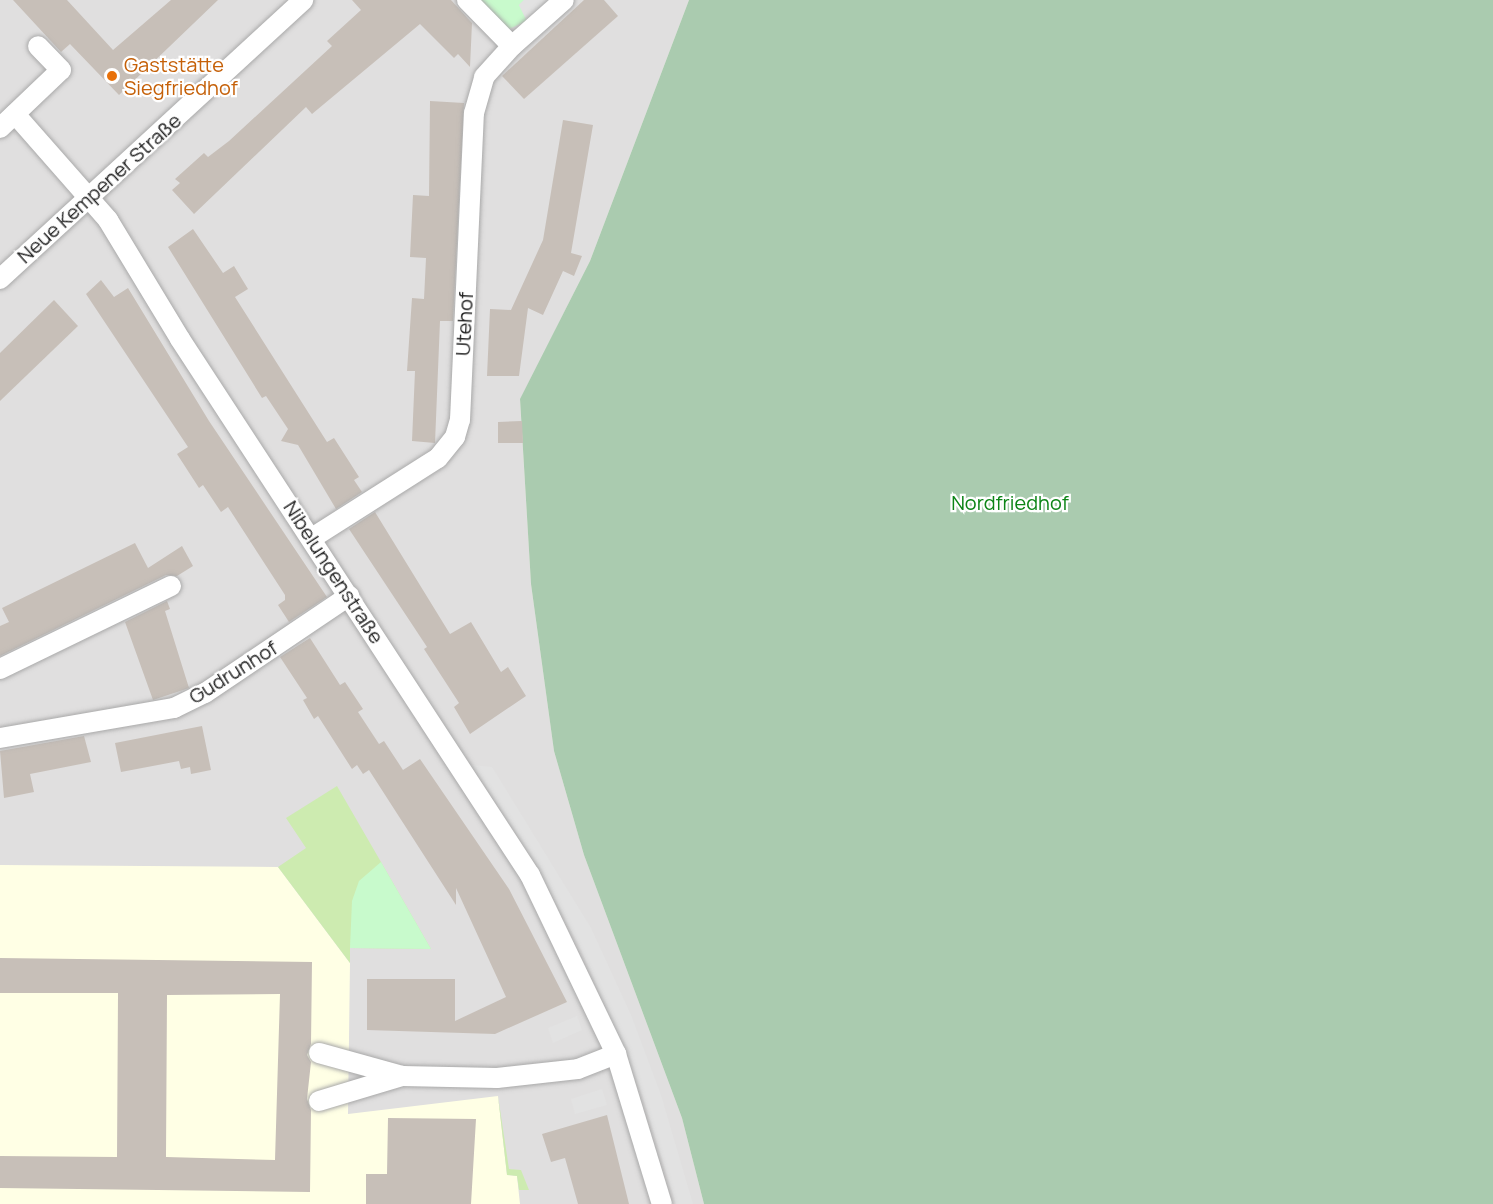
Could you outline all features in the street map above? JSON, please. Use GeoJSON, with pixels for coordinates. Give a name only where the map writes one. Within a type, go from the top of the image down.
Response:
{"type":"FeatureCollection","features":[{"type":"Feature","properties":{"kind":"street","name":"Neue Kempener Straße"},"geometry":{"type":"LineString","coordinates":[[0,279],[303,0]]}},
{"type":"Feature","properties":{"kind":"street"},"geometry":{"type":"LineString","coordinates":[[467,0],[512,46]]}},
{"type":"Feature","properties":{"kind":"street","name":"Utehof"},"geometry":{"type":"LineString","coordinates":[[312,538],[438,458],[455,437],[460,420],[474,113],[484,77],[512,46],[564,0]]}},
{"type":"Feature","properties":{"kind":"street"},"geometry":{"type":"LineString","coordinates":[[0,128],[61,70],[38,46]]}},
{"type":"Feature","properties":{"kind":"street","name":"Nibelungenstraße"},"geometry":{"type":"LineString","coordinates":[[15,114],[108,220],[180,339],[530,875],[616,1054],[662,1204]]}},
{"type":"Feature","properties":{"kind":"street"},"geometry":{"type":"LineString","coordinates":[[0,669],[171,586]]}},
{"type":"Feature","properties":{"kind":"street","name":"Gudrunhof"},"geometry":{"type":"LineString","coordinates":[[0,738],[174,708],[205,693],[349,596]]}},
{"type":"Feature","properties":{"kind":"street"},"geometry":{"type":"LineString","coordinates":[[319,1053],[402,1076],[497,1078],[578,1069],[616,1054]]}},
{"type":"Feature","properties":{"kind":"street"},"geometry":{"type":"LineString","coordinates":[[319,1101],[402,1076]]}},
{"type":"Feature","properties":{"kind":"shaded area"},"geometry":{"type":"Polygon","coordinates":[[[0,0],[689,0],[590,261],[520,400],[531,584],[554,751],[584,855],[682,1118],[704,1204],[0,1204],[0,0]]]}},
{"type":"Feature","properties":{"kind":"shaded area"},"geometry":{"type":"Polygon","coordinates":[[[524,0],[553,0],[527,21],[519,5],[524,0]]]}},
{"type":"Feature","properties":{"kind":"shaded area"},"geometry":{"type":"Polygon","coordinates":[[[472,765],[492,767],[591,928],[631,1015],[661,1095],[693,1204],[676,1204],[642,1094],[581,949],[536,865],[472,765]]]}},
{"type":"Feature","properties":{"kind":"shaded area"},"geometry":{"type":"Polygon","coordinates":[[[0,865],[278,867],[350,963],[348,1114],[498,1096],[507,1175],[517,1176],[520,1204],[0,1204],[0,865]]]}},
{"type":"Feature","properties":{"kind":"shaded area"},"geometry":{"type":"Polygon","coordinates":[[[577,1016],[582,1030],[553,1043],[548,1028],[577,1016]]]}},
{"type":"Feature","properties":{"kind":"shaded area"},"geometry":{"type":"Polygon","coordinates":[[[602,1089],[607,1105],[575,1114],[571,1099],[602,1089]]]}},
{"type":"Feature","properties":{"kind":"green space"},"geometry":{"type":"Polygon","coordinates":[[[477,0],[524,0],[519,5],[527,21],[509,29],[477,0]]]}},
{"type":"Feature","properties":{"kind":"green space","name":"Nordfriedhof"},"geometry":{"type":"Polygon","coordinates":[[[689,0],[1493,0],[1493,1204],[704,1204],[682,1118],[584,855],[554,751],[531,584],[520,399],[590,261],[689,0]]]}},
{"type":"Feature","properties":{"kind":"green space"},"geometry":{"type":"Polygon","coordinates":[[[337,786],[431,949],[350,948],[350,963],[278,867],[306,848],[286,818],[337,786]]]}},
{"type":"Feature","properties":{"kind":"green space"},"geometry":{"type":"Polygon","coordinates":[[[381,862],[431,949],[350,948],[352,901],[359,881],[381,862]]]}},
{"type":"Feature","properties":{"kind":"green space"},"geometry":{"type":"Polygon","coordinates":[[[498,1096],[509,1169],[521,1170],[529,1190],[519,1190],[517,1176],[507,1175],[498,1096]]]}},
{"type":"Feature","properties":{"kind":"building"},"geometry":{"type":"Polygon","coordinates":[[[13,0],[67,0],[113,50],[171,0],[218,0],[119,95],[70,44],[61,52],[13,0]]]}},
{"type":"Feature","properties":{"kind":"building"},"geometry":{"type":"Polygon","coordinates":[[[352,0],[451,0],[472,23],[470,67],[458,54],[454,58],[420,24],[312,114],[306,107],[194,214],[172,190],[180,183],[175,179],[204,153],[208,157],[229,141],[332,46],[327,41],[361,10],[352,0]]]}},
{"type":"Feature","properties":{"kind":"building"},"geometry":{"type":"Polygon","coordinates":[[[584,0],[604,0],[618,16],[524,99],[502,76],[584,0]]]}},
{"type":"Feature","properties":{"kind":"building"},"geometry":{"type":"Polygon","coordinates":[[[430,101],[464,103],[453,321],[440,321],[435,443],[412,441],[415,371],[407,371],[412,298],[424,299],[426,258],[410,257],[413,195],[429,196],[430,101]]]}},
{"type":"Feature","properties":{"kind":"building"},"geometry":{"type":"Polygon","coordinates":[[[563,120],[593,125],[571,253],[582,256],[574,276],[563,271],[543,315],[528,308],[519,376],[487,376],[490,309],[511,310],[543,240],[563,120]]]}},
{"type":"Feature","properties":{"kind":"building"},"geometry":{"type":"Polygon","coordinates":[[[193,229],[223,273],[234,266],[248,289],[235,297],[327,442],[334,438],[359,477],[354,480],[362,492],[336,509],[298,445],[281,441],[288,429],[266,396],[262,398],[168,247],[193,229]]]}},
{"type":"Feature","properties":{"kind":"building"},"geometry":{"type":"Polygon","coordinates":[[[101,280],[114,297],[128,288],[209,421],[327,597],[289,622],[278,605],[285,600],[285,595],[228,507],[221,512],[203,485],[199,488],[177,454],[188,447],[86,294],[101,280]]]}},
{"type":"Feature","properties":{"kind":"building"},"geometry":{"type":"Polygon","coordinates":[[[54,300],[78,326],[0,401],[0,353],[54,300]]]}},
{"type":"Feature","properties":{"kind":"building"},"geometry":{"type":"Polygon","coordinates":[[[522,421],[523,443],[498,443],[498,422],[522,421]]]}},
{"type":"Feature","properties":{"kind":"building"},"geometry":{"type":"Polygon","coordinates":[[[375,512],[450,634],[471,622],[501,672],[508,667],[526,696],[470,734],[454,707],[459,703],[424,649],[427,647],[349,529],[375,512]]]}},
{"type":"Feature","properties":{"kind":"building"},"geometry":{"type":"Polygon","coordinates":[[[135,543],[148,568],[182,546],[193,566],[177,576],[166,575],[0,656],[0,626],[9,622],[2,608],[135,543]]]}},
{"type":"Feature","properties":{"kind":"building"},"geometry":{"type":"Polygon","coordinates":[[[167,601],[170,609],[165,611],[189,688],[153,700],[125,622],[167,601]]]}},
{"type":"Feature","properties":{"kind":"building"},"geometry":{"type":"Polygon","coordinates":[[[310,638],[340,685],[345,682],[363,709],[358,712],[379,744],[384,741],[403,770],[420,759],[509,889],[567,1002],[495,1034],[367,1030],[367,979],[455,979],[455,1021],[506,997],[456,888],[456,905],[369,770],[363,774],[357,765],[352,769],[318,716],[314,719],[303,700],[307,698],[280,657],[310,638]]]}},
{"type":"Feature","properties":{"kind":"building"},"geometry":{"type":"Polygon","coordinates":[[[202,726],[211,770],[191,774],[190,767],[181,769],[179,761],[121,772],[115,743],[202,726]]]}},
{"type":"Feature","properties":{"kind":"building"},"geometry":{"type":"Polygon","coordinates":[[[84,736],[91,762],[30,774],[34,792],[4,798],[0,751],[84,736]]]}},
{"type":"Feature","properties":{"kind":"building"},"geometry":{"type":"Polygon","coordinates":[[[0,958],[312,962],[311,1044],[307,1055],[311,1062],[307,1099],[311,1110],[310,1192],[0,1188],[0,1156],[117,1157],[118,993],[0,993],[0,958]],[[280,994],[167,995],[166,1157],[275,1160],[280,994]]]}},
{"type":"Feature","properties":{"kind":"building"},"geometry":{"type":"Polygon","coordinates":[[[607,1115],[629,1204],[578,1204],[565,1158],[551,1162],[542,1134],[607,1115]]]}},
{"type":"Feature","properties":{"kind":"building"},"geometry":{"type":"Polygon","coordinates":[[[388,1118],[476,1119],[471,1204],[366,1204],[366,1174],[387,1174],[388,1118]]]}},
{"type":"Feature","properties":{"kind":"place","name":"Gaststätte Siegfriedhof"},"geometry":{"type":"Point","coordinates":[112,76]}}]}
